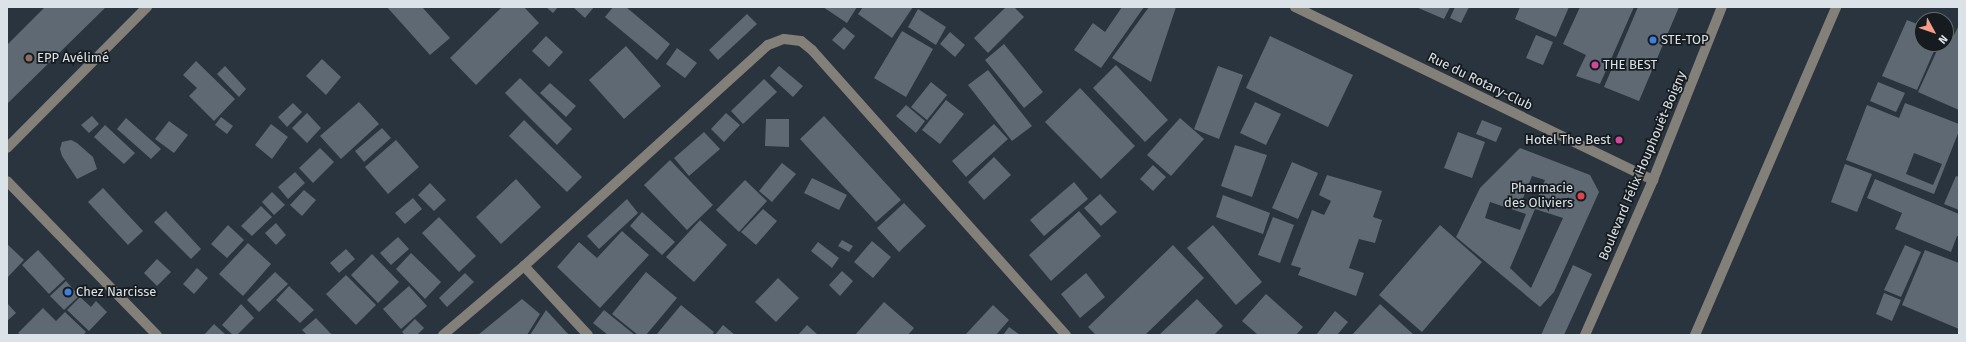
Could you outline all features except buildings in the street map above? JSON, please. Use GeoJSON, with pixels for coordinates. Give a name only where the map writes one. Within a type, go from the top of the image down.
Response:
{"type":"FeatureCollection","features":[{"type":"Feature","properties":{"kind":"street"},"geometry":{"type":"LineString","coordinates":[[7,148],[147,7]]}},
{"type":"Feature","properties":{"kind":"street","name":"Rue du Rotary-Club"},"geometry":{"type":"LineString","coordinates":[[1295,7],[1653,180]]}},
{"type":"Feature","properties":{"kind":"street","name":"Boulevard Félix Houphouët-Boigny"},"geometry":{"type":"LineString","coordinates":[[1585,335],[1653,180],[1722,7]]}},
{"type":"Feature","properties":{"kind":"street"},"geometry":{"type":"LineString","coordinates":[[1694,335],[1836,7]]}},
{"type":"Feature","properties":{"kind":"street"},"geometry":{"type":"LineString","coordinates":[[443,335],[524,266],[768,45],[784,38],[801,41],[812,50],[1066,335]]}},
{"type":"Feature","properties":{"kind":"street"},"geometry":{"type":"LineString","coordinates":[[7,181],[157,335]]}},
{"type":"Feature","properties":{"kind":"street"},"geometry":{"type":"LineString","coordinates":[[524,266],[588,335]]}},
{"type":"Feature","properties":{"kind":"place","name":"STE-TOP"},"geometry":{"type":"Point","coordinates":[1653,40]}},
{"type":"Feature","properties":{"kind":"place","name":"EPP Avélimé"},"geometry":{"type":"Point","coordinates":[29,58]}},
{"type":"Feature","properties":{"kind":"place","name":"THE BEST"},"geometry":{"type":"Point","coordinates":[1595,65]}},
{"type":"Feature","properties":{"kind":"place","name":"Hotel The Best"},"geometry":{"type":"Point","coordinates":[1619,140]}},
{"type":"Feature","properties":{"kind":"place","name":"Pharmacie des Oliviers"},"geometry":{"type":"Point","coordinates":[1581,196]}},
{"type":"Feature","properties":{"kind":"place","name":"Chez Narcisse"},"geometry":{"type":"Point","coordinates":[68,292]}}]}
